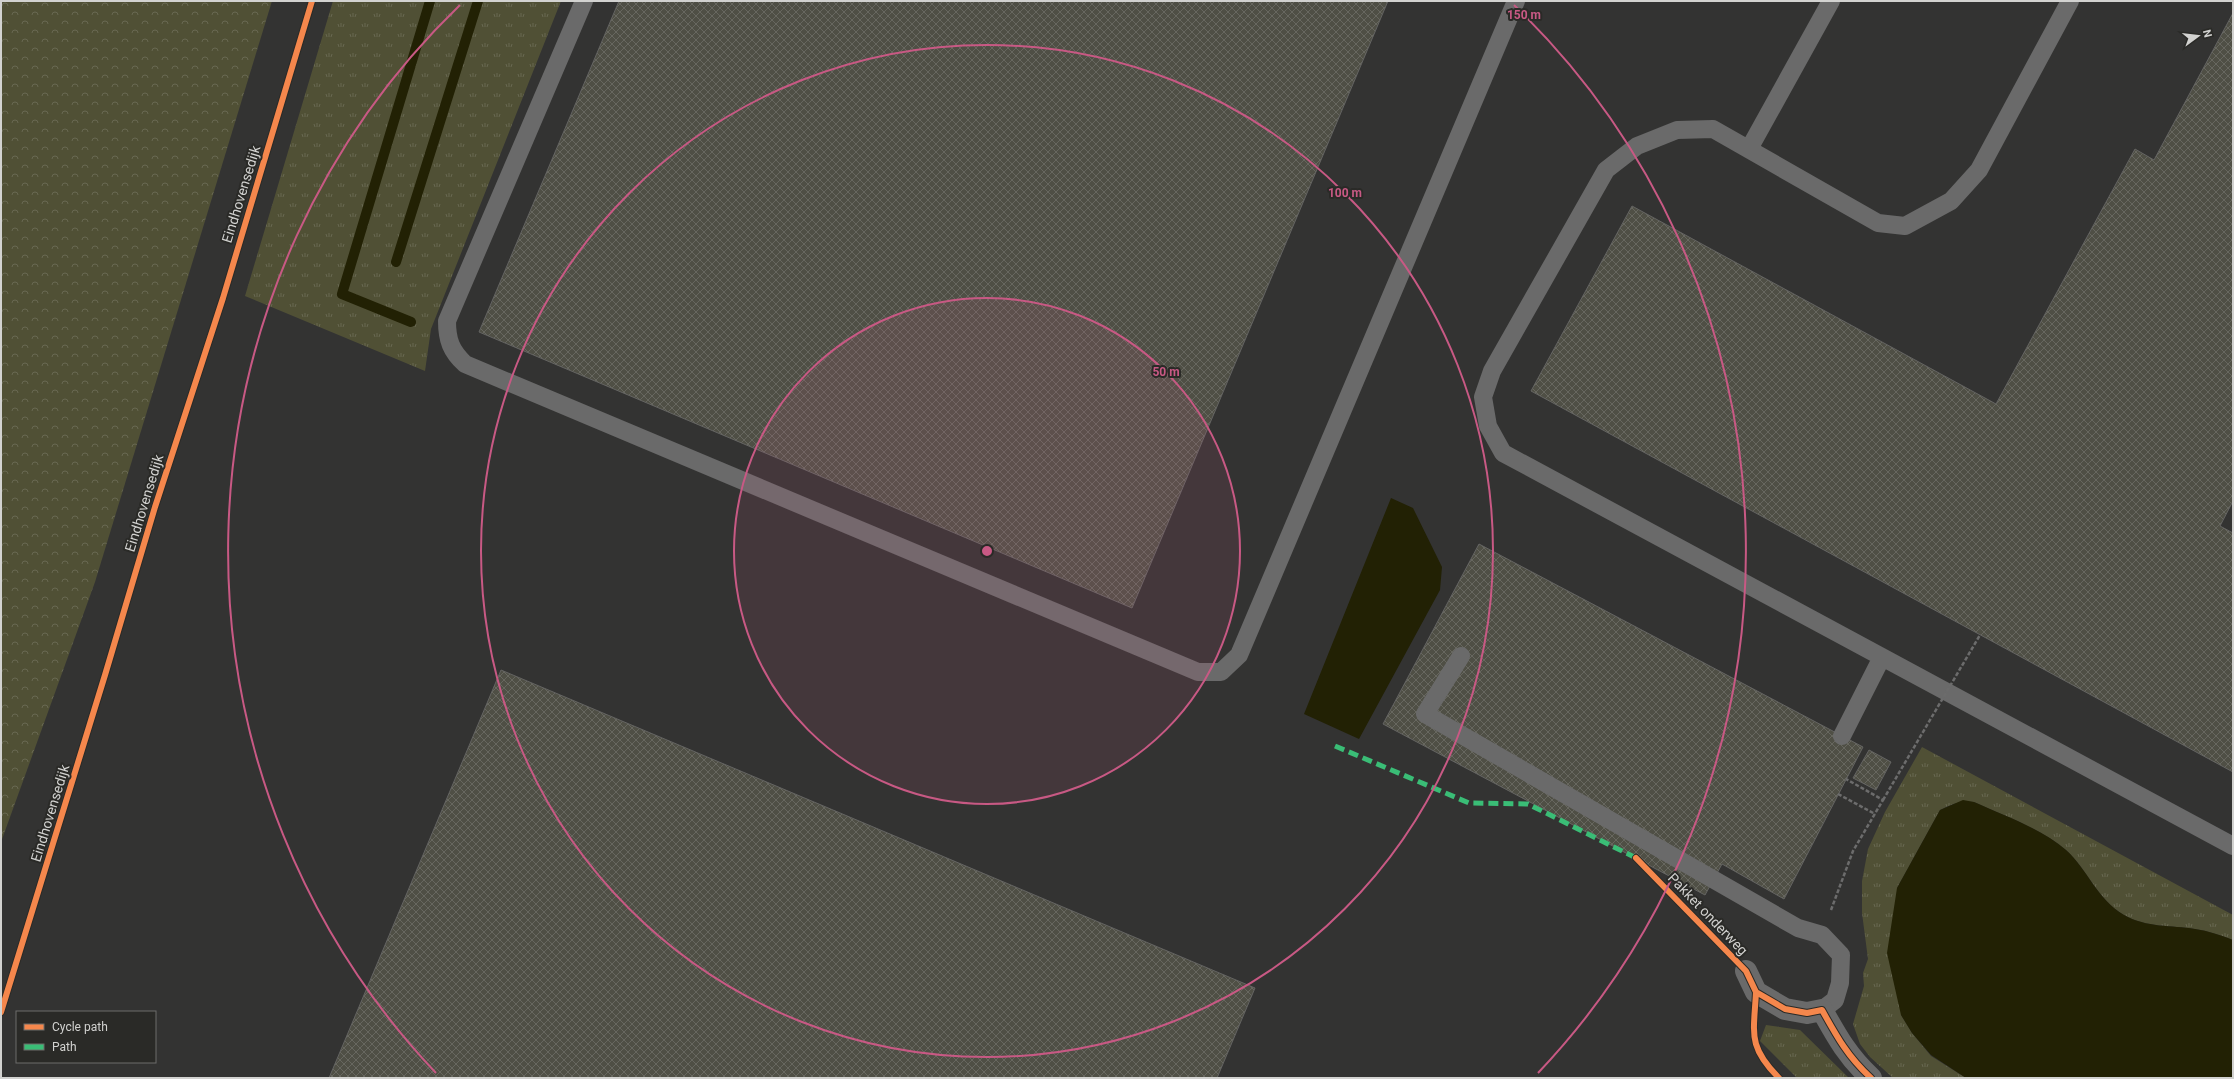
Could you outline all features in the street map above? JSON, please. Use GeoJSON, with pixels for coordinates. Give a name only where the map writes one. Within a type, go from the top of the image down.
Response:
{"type":"FeatureCollection","features":[{"type":"Feature","properties":{"kind":"street","name":"Pakket onderweg"},"geometry":{"type":"LineString","coordinates":[[1746,971],[1756,992],[1785,1009],[1807,1014],[1822,1010]]}},
{"type":"Feature","properties":{"kind":"street"},"geometry":{"type":"LineString","coordinates":[[1822,1010],[1844,1050],[1854,1063],[1871,1078]]}},
{"type":"Feature","properties":{"kind":"lane"},"geometry":{"type":"LineString","coordinates":[[584,1],[447,321],[447,337],[454,355],[465,364],[1198,672],[1221,672],[1239,654],[1516,1]]}},
{"type":"Feature","properties":{"kind":"lane"},"geometry":{"type":"LineString","coordinates":[[1750,149],[1831,1]]}},
{"type":"Feature","properties":{"kind":"lane"},"geometry":{"type":"LineString","coordinates":[[2070,1],[1979,170],[1951,201],[1905,226],[1878,223],[1713,129],[1677,130],[1637,146],[1606,170],[1492,371],[1483,397],[1488,426],[1503,453],[2233,846]]}},
{"type":"Feature","properties":{"kind":"lane"},"geometry":{"type":"LineString","coordinates":[[1461,656],[1425,714],[1798,928],[1822,935],[1841,955],[1840,983],[1835,1000],[1822,1010]]}},
{"type":"Feature","properties":{"kind":"lane"},"geometry":{"type":"LineString","coordinates":[[1842,736],[1882,657]]}},
{"type":"Feature","properties":{"kind":"path"},"geometry":{"type":"LineString","coordinates":[[1822,935],[1854,851],[1980,635]]}},
{"type":"Feature","properties":{"kind":"path"},"geometry":{"type":"LineString","coordinates":[[1846,780],[1883,800]]}},
{"type":"Feature","properties":{"kind":"path"},"geometry":{"type":"LineString","coordinates":[[1838,794],[1875,814]]}},
{"type":"Feature","properties":{"kind":"green space"},"geometry":{"type":"Polygon","coordinates":[[[1,1],[272,1],[95,582],[1,842],[1,1]]]}},
{"type":"Feature","properties":{"kind":"green space"},"geometry":{"type":"Polygon","coordinates":[[[333,1],[561,1],[431,329],[425,371],[245,296],[333,1]]]}},
{"type":"Feature","properties":{"kind":"green space"},"geometry":{"type":"Polygon","coordinates":[[[1922,747],[2233,915],[2233,940],[2200,930],[2141,922],[2124,915],[2107,901],[2074,858],[2046,835],[1974,802],[1960,802],[1952,804],[1940,810],[1897,888],[1901,1015],[1912,1033],[1931,1056],[1966,1078],[1893,1078],[1870,1057],[1860,1044],[1853,1024],[1864,986],[1863,973],[1868,959],[1862,913],[1862,881],[1868,849],[1885,812],[1922,747]]]}},
{"type":"Feature","properties":{"kind":"green space"},"geometry":{"type":"Polygon","coordinates":[[[1766,1025],[1800,1030],[1849,1078],[1797,1078],[1760,1041],[1766,1025]]]}},
{"type":"Feature","properties":{"kind":"shaded area"},"geometry":{"type":"Polygon","coordinates":[[[1391,498],[1413,508],[1442,567],[1440,590],[1359,739],[1304,714],[1391,498]]]}},
{"type":"Feature","properties":{"kind":"shaded area"},"geometry":{"type":"Polygon","coordinates":[[[1963,800],[1974,802],[2010,817],[2046,835],[2056,842],[2074,858],[2106,900],[2124,915],[2141,922],[2200,930],[2233,940],[2233,1078],[1966,1078],[1931,1055],[1912,1033],[1901,1015],[1887,953],[1897,888],[1940,810],[1963,800]]]}},
{"type":"Feature","properties":{"kind":"building"},"geometry":{"type":"Polygon","coordinates":[[[619,1],[1388,1],[1132,608],[479,332],[619,1]]]}},
{"type":"Feature","properties":{"kind":"building"},"geometry":{"type":"Polygon","coordinates":[[[2233,13],[2233,501],[2220,526],[2233,533],[2233,772],[1531,391],[1632,206],[1996,404],[2135,149],[2154,160],[2233,13]]]}},
{"type":"Feature","properties":{"kind":"building"},"geometry":{"type":"Polygon","coordinates":[[[1479,544],[1863,747],[1784,899],[1722,864],[1705,895],[1383,724],[1479,544]]]}},
{"type":"Feature","properties":{"kind":"building"},"geometry":{"type":"Polygon","coordinates":[[[501,670],[1255,988],[1217,1078],[329,1078],[501,670]]]}},
{"type":"Feature","properties":{"kind":"building"},"geometry":{"type":"Polygon","coordinates":[[[1869,750],[1891,762],[1876,790],[1853,778],[1869,750]]]}},
{"type":"Feature","properties":{"kind":"waterway"},"geometry":{"type":"LineString","coordinates":[[411,322],[342,294],[430,1]]}},
{"type":"Feature","properties":{"kind":"waterway"},"geometry":{"type":"LineString","coordinates":[[396,262],[478,1]]}},
{"type":"Feature","properties":{"kind":"marked path"},"geometry":{"type":"LineString","coordinates":[[1335,746],[1469,803],[1528,804],[1636,858]]}},
{"type":"Feature","properties":{"kind":"cycle path","name":"Eindhovensedijk"},"geometry":{"type":"LineString","coordinates":[[1,1012],[155,507],[223,298],[312,1]]}},
{"type":"Feature","properties":{"kind":"cycle path"},"geometry":{"type":"LineString","coordinates":[[1636,858],[1746,971],[1756,992],[1785,1009],[1807,1013],[1822,1010],[1849,1054],[1871,1078]]}},
{"type":"Feature","properties":{"kind":"cycle path"},"geometry":{"type":"LineString","coordinates":[[1756,992],[1754,1029],[1757,1048],[1769,1067],[1779,1078]]}}]}
